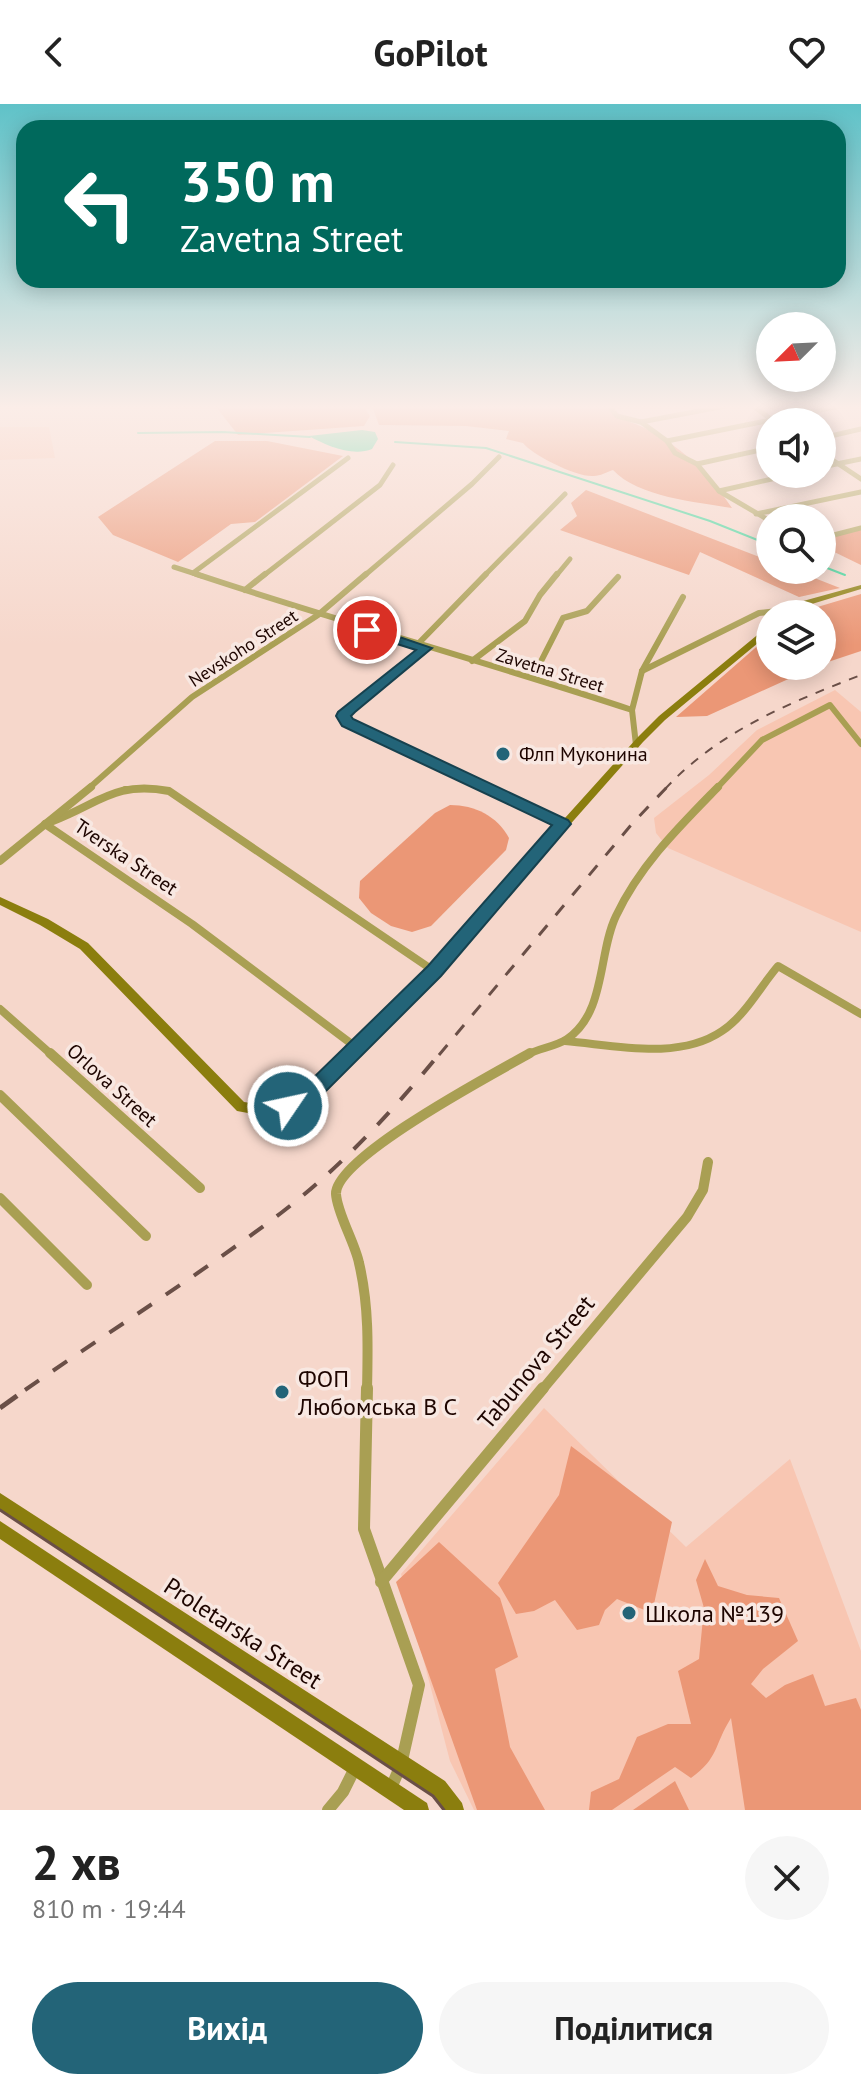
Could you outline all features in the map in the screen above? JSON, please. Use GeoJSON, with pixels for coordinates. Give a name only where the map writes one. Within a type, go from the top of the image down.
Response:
{"type":"FeatureCollection","features":[{"type":"Feature","properties":{"kind":"main road"},"geometry":{"type":"LineString","coordinates":[[825,600],[861,587]]}},
{"type":"Feature","properties":{"kind":"main road"},"geometry":{"type":"LineString","coordinates":[[0,901],[84,946],[241,1107],[264,1111],[288,1106],[313,1091],[434,971],[562,824],[662,718],[756,641]]}},
{"type":"Feature","properties":{"kind":"main road","name":"Proletarska Street"},"geometry":{"type":"LineString","coordinates":[[5,1504],[438,1788],[455,1810]]}},
{"type":"Feature","properties":{"kind":"main road"},"geometry":{"type":"LineString","coordinates":[[0,1529],[420,1810]]}},
{"type":"Feature","properties":{"kind":"street"},"geometry":{"type":"LineString","coordinates":[[193,573],[311,486]]}},
{"type":"Feature","properties":{"kind":"street"},"geometry":{"type":"LineString","coordinates":[[245,590],[379,486]]}},
{"type":"Feature","properties":{"kind":"street","name":"Nevskoho Street"},"geometry":{"type":"LineString","coordinates":[[0,861],[132,753],[192,697],[318,615],[470,486]]}},
{"type":"Feature","properties":{"kind":"street"},"geometry":{"type":"LineString","coordinates":[[715,486],[756,515]]}},
{"type":"Feature","properties":{"kind":"street"},"geometry":{"type":"LineString","coordinates":[[719,491],[743,486]]}},
{"type":"Feature","properties":{"kind":"street"},"geometry":{"type":"LineString","coordinates":[[806,504],[861,492]]}},
{"type":"Feature","properties":{"kind":"street"},"geometry":{"type":"LineString","coordinates":[[416,646],[565,494]]}},
{"type":"Feature","properties":{"kind":"street"},"geometry":{"type":"LineString","coordinates":[[836,534],[861,528]]}},
{"type":"Feature","properties":{"kind":"street"},"geometry":{"type":"LineString","coordinates":[[472,661],[525,621],[540,595],[570,559]]}},
{"type":"Feature","properties":{"kind":"street","name":"Zavetna Street"},"geometry":{"type":"LineString","coordinates":[[174,567],[416,646],[533,677],[632,710]]}},
{"type":"Feature","properties":{"kind":"street"},"geometry":{"type":"LineString","coordinates":[[533,677],[563,618],[587,611],[618,577]]}},
{"type":"Feature","properties":{"kind":"street"},"geometry":{"type":"LineString","coordinates":[[636,745],[632,710],[642,671],[683,597]]}},
{"type":"Feature","properties":{"kind":"street"},"geometry":{"type":"LineString","coordinates":[[642,671],[756,614]]}},
{"type":"Feature","properties":{"kind":"street"},"geometry":{"type":"LineString","coordinates":[[426,648],[350,709],[343,716],[347,722],[562,824]]}},
{"type":"Feature","properties":{"kind":"street"},"geometry":{"type":"LineString","coordinates":[[390,1789],[401,1765],[419,1685],[364,1529],[369,1326],[359,1262],[336,1193],[342,1176],[411,1121],[533,1052],[565,1041],[580,1028],[589,1012],[605,963],[614,919],[650,858],[762,740],[830,705],[861,744]]}},
{"type":"Feature","properties":{"kind":"street","name":"Tverska Street"},"geometry":{"type":"LineString","coordinates":[[357,1048],[192,924],[45,824],[110,791],[142,786],[169,791],[434,971]]}},
{"type":"Feature","properties":{"kind":"street"},"geometry":{"type":"LineString","coordinates":[[565,1041],[686,1046],[722,1031],[778,966],[861,1014]]}},
{"type":"Feature","properties":{"kind":"street","name":"Orlova Street"},"geometry":{"type":"LineString","coordinates":[[0,1009],[200,1188]]}},
{"type":"Feature","properties":{"kind":"street"},"geometry":{"type":"LineString","coordinates":[[0,1095],[146,1236]]}},
{"type":"Feature","properties":{"kind":"street","name":"Tabunova Street"},"geometry":{"type":"LineString","coordinates":[[381,1582],[687,1217],[703,1190],[708,1162]]}},
{"type":"Feature","properties":{"kind":"street"},"geometry":{"type":"LineString","coordinates":[[0,1198],[87,1285]]}},
{"type":"Feature","properties":{"kind":"street"},"geometry":{"type":"LineString","coordinates":[[328,1810],[343,1792],[355,1768]]}},
{"type":"Feature","properties":{"kind":"shaded area"},"geometry":{"type":"Polygon","coordinates":[[[146,486],[304,486],[255,522],[231,524],[178,562],[113,535],[98,517],[146,486]]]}},
{"type":"Feature","properties":{"kind":"shaded area"},"geometry":{"type":"Polygon","coordinates":[[[637,486],[715,486],[732,508],[685,500],[637,486]]]}},
{"type":"Feature","properties":{"kind":"shaded area"},"geometry":{"type":"Polygon","coordinates":[[[586,490],[756,556],[756,577],[700,552],[689,575],[560,530],[577,516],[571,503],[586,490]]]}},
{"type":"Feature","properties":{"kind":"shaded area"},"geometry":{"type":"Polygon","coordinates":[[[861,530],[861,565],[836,553],[836,535],[861,530]]]}},
{"type":"Feature","properties":{"kind":"shaded area"},"geometry":{"type":"Polygon","coordinates":[[[770,584],[830,584],[840,588],[799,597],[770,584]]]}},
{"type":"Feature","properties":{"kind":"shaded area"},"geometry":{"type":"Polygon","coordinates":[[[861,594],[861,651],[836,659],[836,601],[861,594]]]}},
{"type":"Feature","properties":{"kind":"shaded area"},"geometry":{"type":"Polygon","coordinates":[[[756,647],[756,680],[786,680],[707,716],[676,717],[756,647]]]}},
{"type":"Feature","properties":{"kind":"shaded area"},"geometry":{"type":"Polygon","coordinates":[[[835,690],[861,712],[861,932],[668,848],[656,833],[654,818],[709,775],[757,730],[835,690]]]}},
{"type":"Feature","properties":{"kind":"shaded area"},"geometry":{"type":"Polygon","coordinates":[[[450,805],[468,807],[492,818],[509,838],[506,850],[431,926],[412,932],[391,926],[371,913],[359,898],[360,881],[435,813],[450,805]]]}},
{"type":"Feature","properties":{"kind":"shaded area","name":"Школа №139"},"geometry":{"type":"Polygon","coordinates":[[[544,1408],[686,1547],[790,1459],[861,1651],[861,1810],[474,1810],[450,1761],[401,1574],[544,1408]]]}},
{"type":"Feature","properties":{"kind":"shaded area"},"geometry":{"type":"Polygon","coordinates":[[[571,1446],[672,1522],[652,1613],[617,1599],[605,1610],[599,1625],[577,1630],[555,1600],[534,1611],[516,1614],[498,1583],[559,1495],[571,1446]]]}},
{"type":"Feature","properties":{"kind":"shaded area"},"geometry":{"type":"Polygon","coordinates":[[[439,1542],[500,1598],[518,1657],[495,1669],[510,1747],[545,1810],[477,1810],[396,1582],[439,1542]]]}},
{"type":"Feature","properties":{"kind":"shaded area"},"geometry":{"type":"Polygon","coordinates":[[[705,1559],[718,1586],[747,1595],[779,1598],[798,1641],[763,1669],[751,1684],[766,1698],[785,1685],[813,1674],[825,1706],[856,1698],[861,1710],[861,1810],[745,1810],[731,1718],[707,1764],[691,1778],[675,1767],[612,1810],[589,1810],[591,1792],[619,1779],[637,1737],[668,1724],[691,1724],[678,1671],[699,1659],[704,1608],[696,1580],[705,1559]]]}},
{"type":"Feature","properties":{"kind":"shaded area"},"geometry":{"type":"Polygon","coordinates":[[[675,1781],[689,1810],[633,1810],[675,1781]]]}},
{"type":"Feature","properties":{"kind":"waterway"},"geometry":{"type":"LineString","coordinates":[[601,486],[756,539]]}},
{"type":"Feature","properties":{"kind":"waterway"},"geometry":{"type":"LineString","coordinates":[[836,571],[845,575]]}},
{"type":"Feature","properties":{"kind":"tram line"},"geometry":{"type":"LineString","coordinates":[[0,1510],[433,1796],[444,1810]]}},
{"type":"Feature","properties":{"kind":"railway"},"geometry":{"type":"LineString","coordinates":[[666,788],[708,751],[756,721],[861,675]]}},
{"type":"Feature","properties":{"kind":"railway"},"geometry":{"type":"LineString","coordinates":[[439,1055],[631,825],[666,788]]}},
{"type":"Feature","properties":{"kind":"railway"},"geometry":{"type":"LineString","coordinates":[[25,1390],[281,1213],[325,1177],[365,1138],[440,1053]]}},
{"type":"Feature","properties":{"kind":"railway"},"geometry":{"type":"LineString","coordinates":[[0,1408],[28,1388]]}},
{"type":"Feature","properties":{"kind":"place","name":"Флп Муконина"},"geometry":{"type":"Point","coordinates":[503,754]}},
{"type":"Feature","properties":{"kind":"place","name":"ФОП Любомська В С"},"geometry":{"type":"Point","coordinates":[282,1392]}},
{"type":"Feature","properties":{"kind":"place","name":"Школа №139"},"geometry":{"type":"Point","coordinates":[629,1613]}},
{"type":"Feature","properties":{"kind":"route"},"geometry":{"type":"LineString","coordinates":[[288,1106],[313,1091],[434,971],[562,824],[347,722],[343,716],[350,709],[426,648],[367,630]]}}]}
